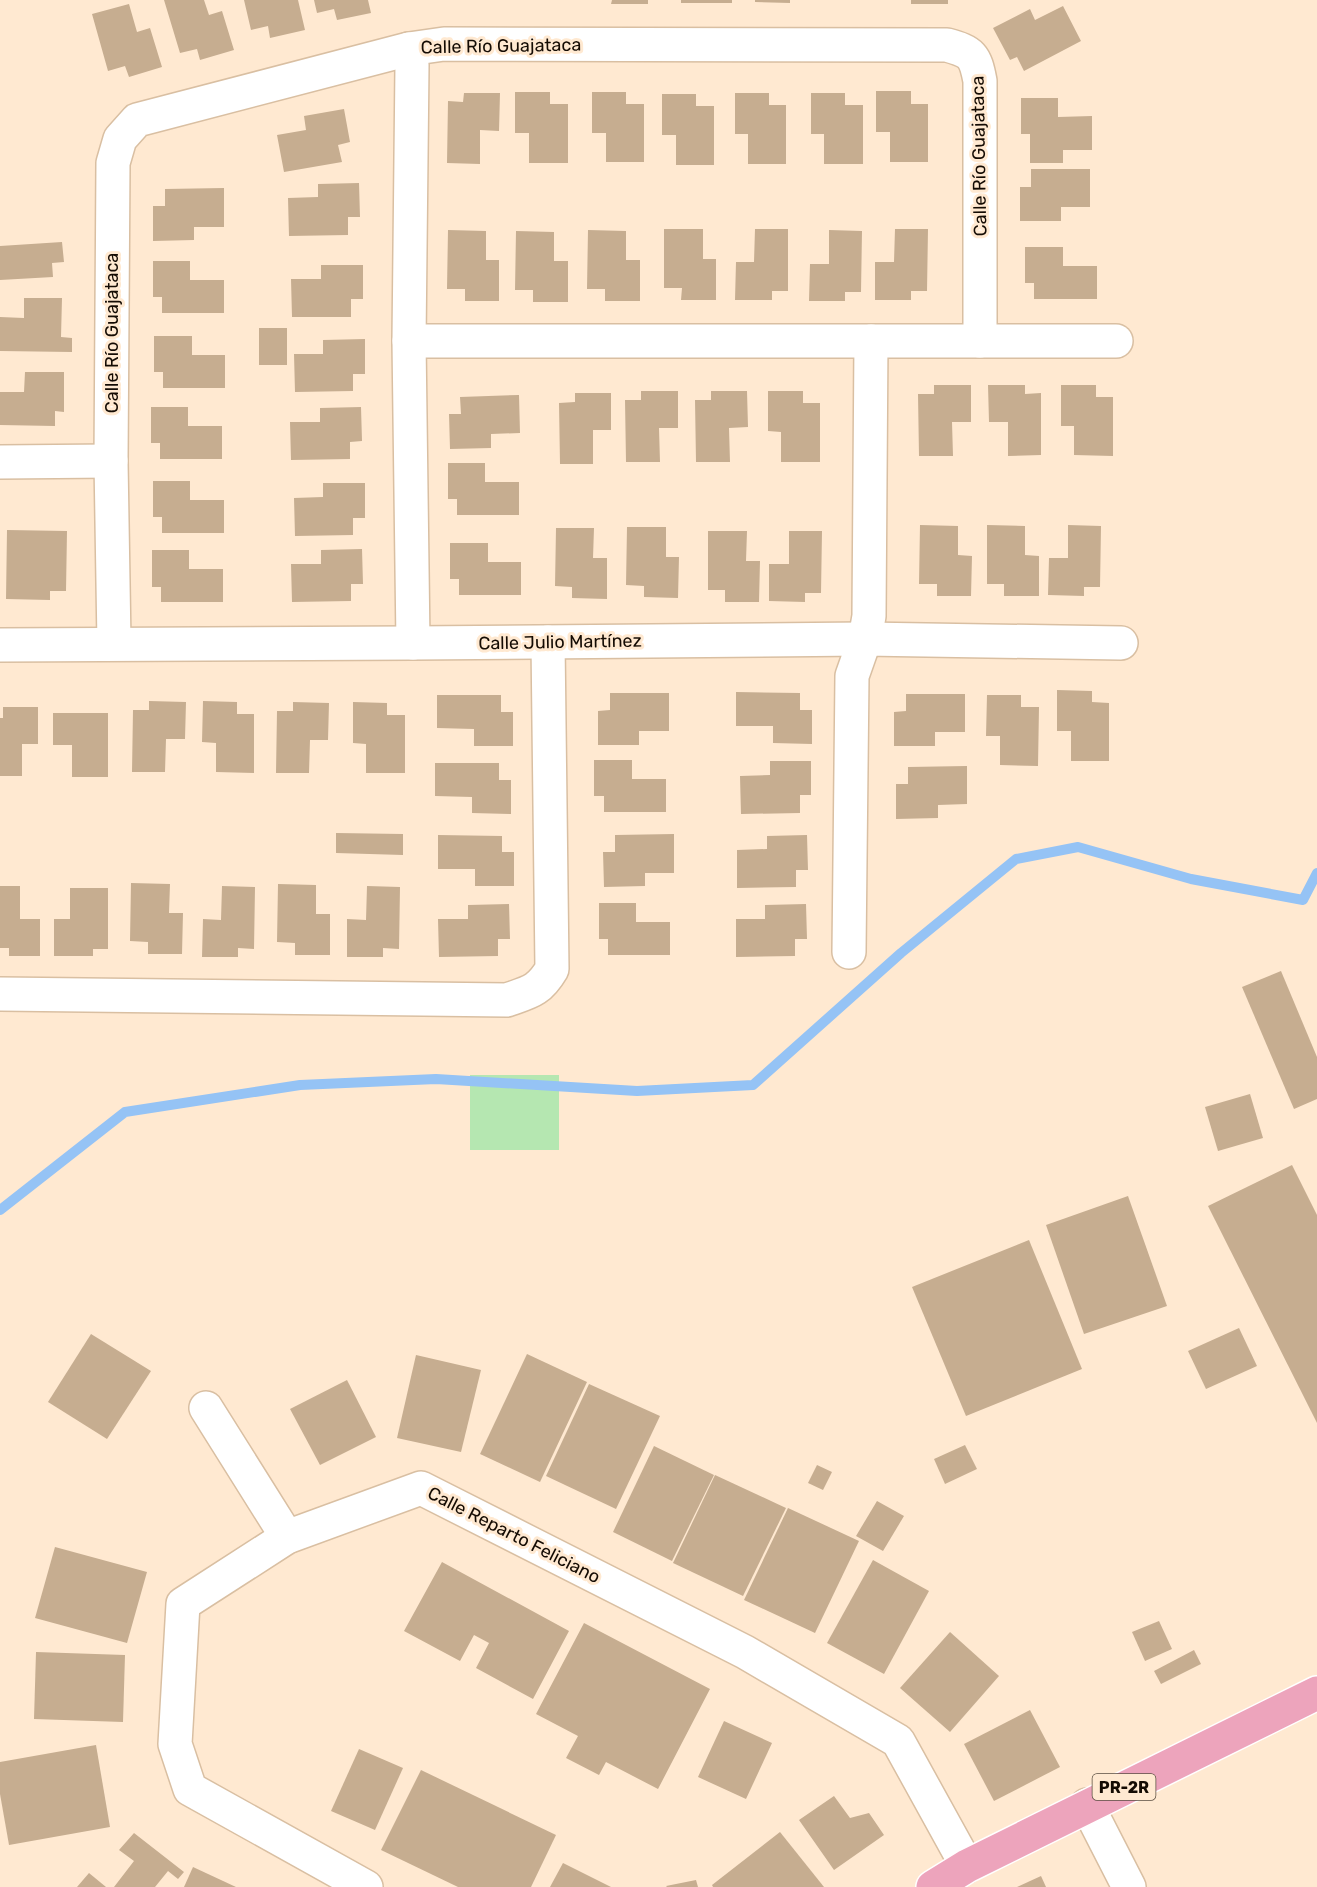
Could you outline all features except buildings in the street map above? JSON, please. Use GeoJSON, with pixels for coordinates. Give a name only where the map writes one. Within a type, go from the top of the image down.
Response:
{"type":"FeatureCollection","features":[{"type":"Feature","properties":{"kind":"main road","name":"PR-2R"},"geometry":{"type":"LineString","coordinates":[[933,1887],[967,1866],[1087,1805],[1317,1693]]}},
{"type":"Feature","properties":{"kind":"street","name":"Calle Río Guajataca"},"geometry":{"type":"LineString","coordinates":[[114,643],[111,461],[113,163],[120,139],[137,120],[409,49],[444,44],[947,45],[966,51],[977,63],[980,81],[980,341]]}},
{"type":"Feature","properties":{"kind":"street"},"geometry":{"type":"LineString","coordinates":[[409,49],[412,65],[409,341],[413,643]]}},
{"type":"Feature","properties":{"kind":"street"},"geometry":{"type":"LineString","coordinates":[[409,341],[1116,341]]}},
{"type":"Feature","properties":{"kind":"street"},"geometry":{"type":"LineString","coordinates":[[849,952],[852,676],[865,639],[869,616],[871,341]]}},
{"type":"Feature","properties":{"kind":"street"},"geometry":{"type":"LineString","coordinates":[[0,462],[111,461]]}},
{"type":"Feature","properties":{"kind":"street","name":"Calle Julio Martínez"},"geometry":{"type":"LineString","coordinates":[[0,645],[865,639],[1121,643]]}},
{"type":"Feature","properties":{"kind":"street"},"geometry":{"type":"LineString","coordinates":[[0,994],[507,1000],[528,993],[543,984],[552,969],[548,642]]}},
{"type":"Feature","properties":{"kind":"street"},"geometry":{"type":"LineString","coordinates":[[206,1408],[287,1537]]}},
{"type":"Feature","properties":{"kind":"street","name":"Calle Reparto Feliciano"},"geometry":{"type":"LineString","coordinates":[[366,1887],[190,1789],[175,1744],[183,1604],[287,1537],[421,1488],[745,1652],[898,1741],[967,1866]]}},
{"type":"Feature","properties":{"kind":"street"},"geometry":{"type":"LineString","coordinates":[[1087,1805],[1129,1887]]}},
{"type":"Feature","properties":{"kind":"green space"},"geometry":{"type":"Polygon","coordinates":[[[470,1075],[559,1075],[559,1150],[470,1150],[470,1075]]]}},
{"type":"Feature","properties":{"kind":"waterway"},"geometry":{"type":"LineString","coordinates":[[0,1210],[125,1112],[300,1085],[436,1079],[637,1091],[753,1085],[901,953],[1016,859],[1078,847],[1191,879],[1303,900],[1317,873]]}}]}
